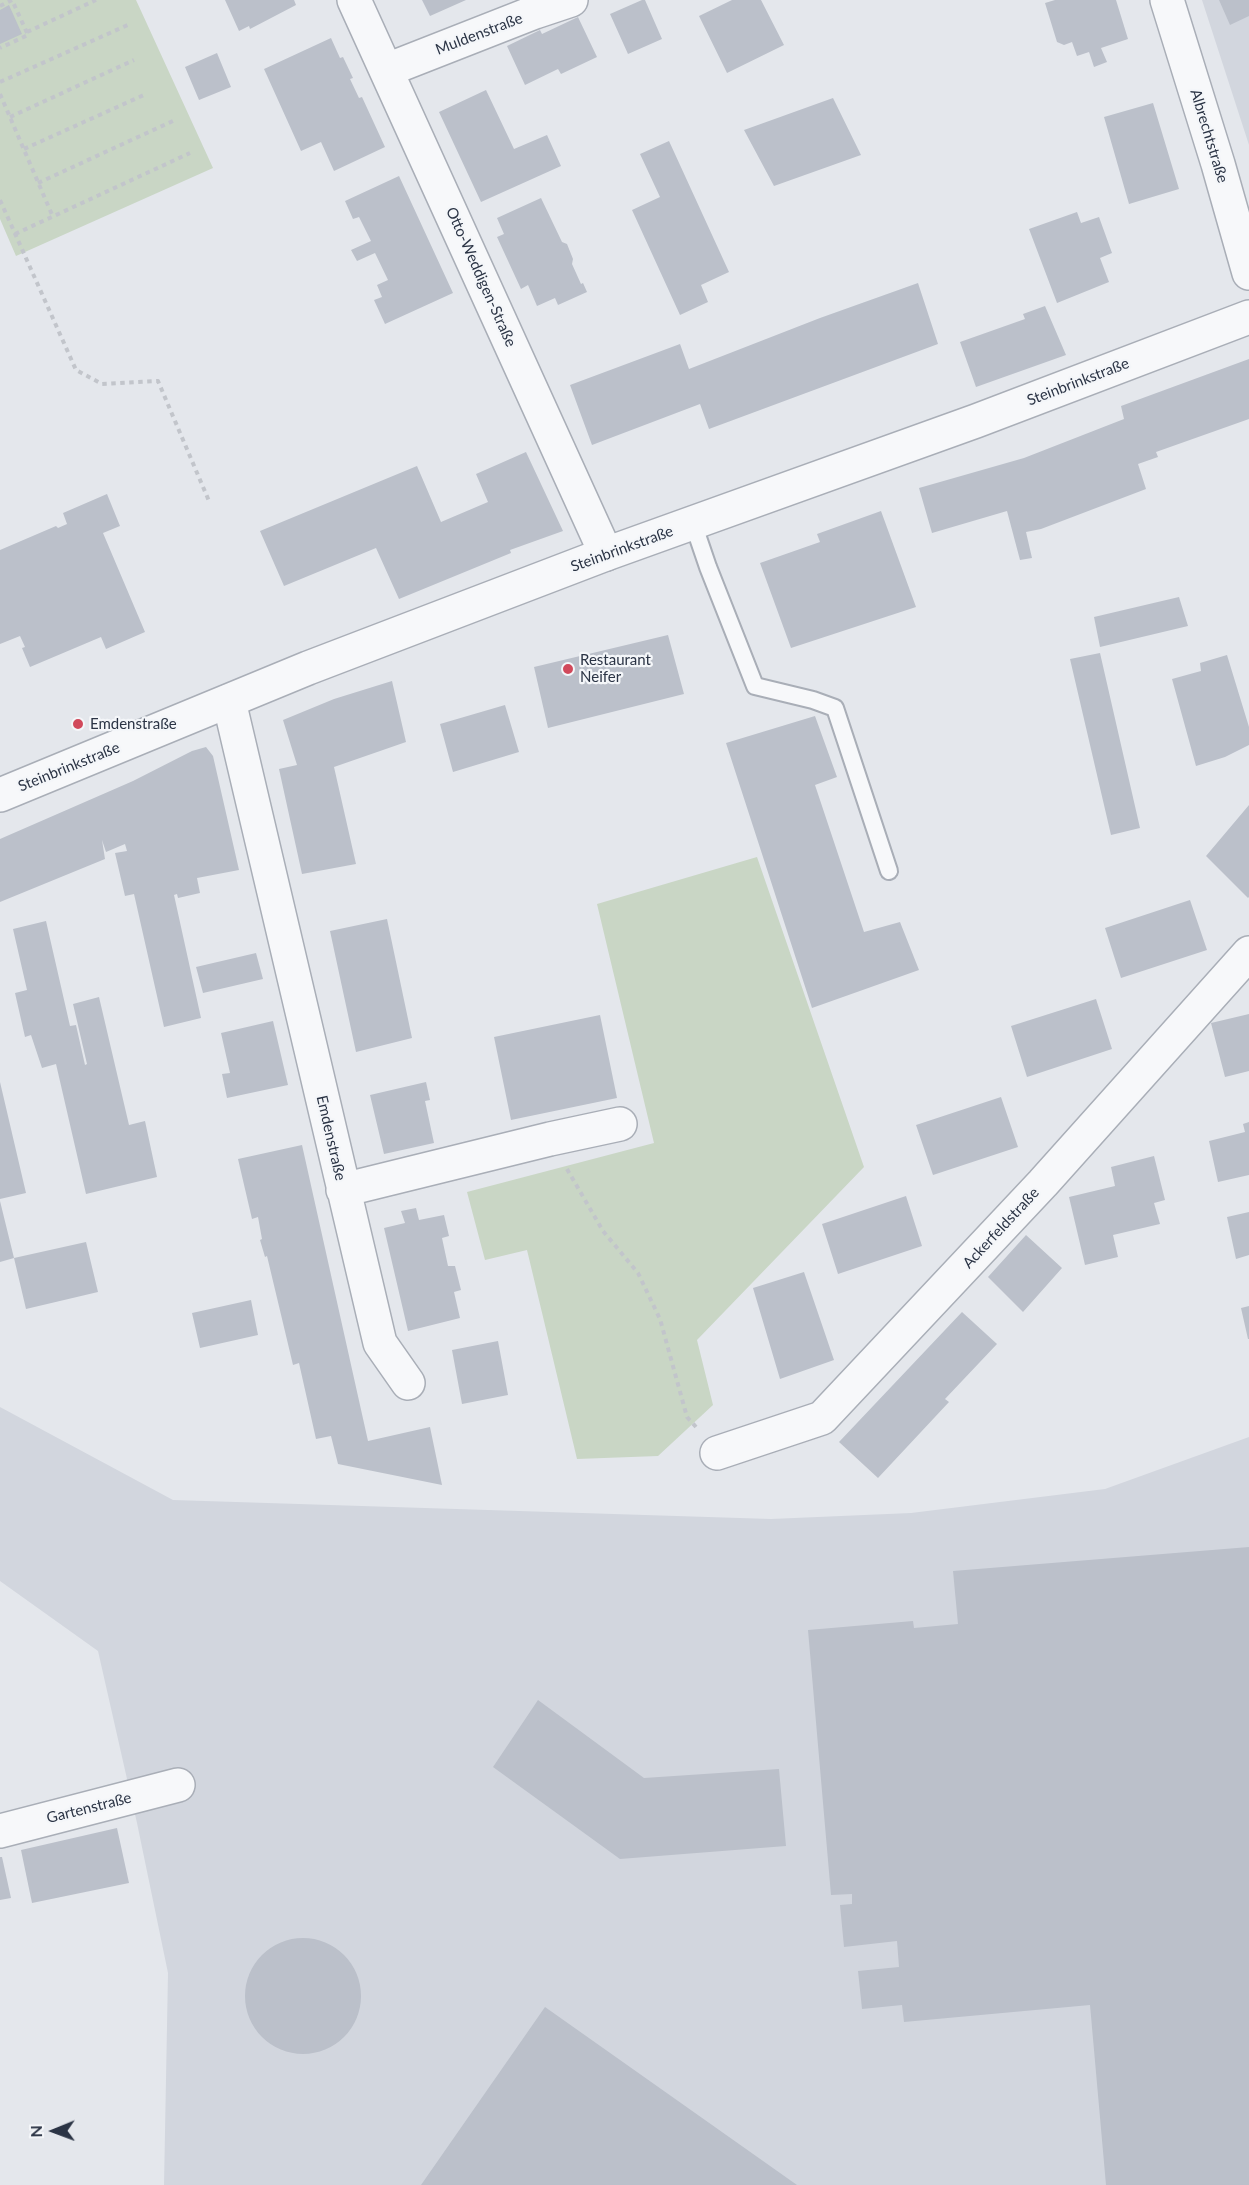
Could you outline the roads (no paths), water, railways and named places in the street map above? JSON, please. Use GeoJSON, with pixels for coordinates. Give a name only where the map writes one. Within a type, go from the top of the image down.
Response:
{"type":"FeatureCollection","features":[{"type":"Feature","properties":{"kind":"street","name":"Otto-Weddigen-Straße"},"geometry":{"type":"LineString","coordinates":[[354,0],[606,554]]}},
{"type":"Feature","properties":{"kind":"street","name":"Muldenstraße"},"geometry":{"type":"LineString","coordinates":[[387,70],[571,0]]}},
{"type":"Feature","properties":{"kind":"street","name":"Albrechtstraße"},"geometry":{"type":"LineString","coordinates":[[1167,0],[1249,273]]}},
{"type":"Feature","properties":{"kind":"street","name":"Steinbrinkstraße"},"geometry":{"type":"LineString","coordinates":[[0,795],[308,668],[606,554],[976,421],[1249,317]]}},
{"type":"Feature","properties":{"kind":"street","name":"Emdenstraße"},"geometry":{"type":"LineString","coordinates":[[229,701],[380,1343],[408,1383]]}},
{"type":"Feature","properties":{"kind":"street","name":"Ackerfeldstraße"},"geometry":{"type":"LineString","coordinates":[[717,1453],[822,1418],[1035,1192],[1249,953]]}},
{"type":"Feature","properties":{"kind":"street","name":"Emdenstraße"},"geometry":{"type":"LineString","coordinates":[[343,1190],[620,1124]]}},
{"type":"Feature","properties":{"kind":"street","name":"Gartenstraße"},"geometry":{"type":"LineString","coordinates":[[0,1831],[177,1785]]}},
{"type":"Feature","properties":{"kind":"lane"},"geometry":{"type":"LineString","coordinates":[[693,523],[755,686],[836,708],[888,871]]}},
{"type":"Feature","properties":{"kind":"place","name":"Restaurant Neifer"},"geometry":{"type":"Point","coordinates":[568,669]}},
{"type":"Feature","properties":{"kind":"place","name":"Emdenstraße"},"geometry":{"type":"Point","coordinates":[78,724]}}]}
